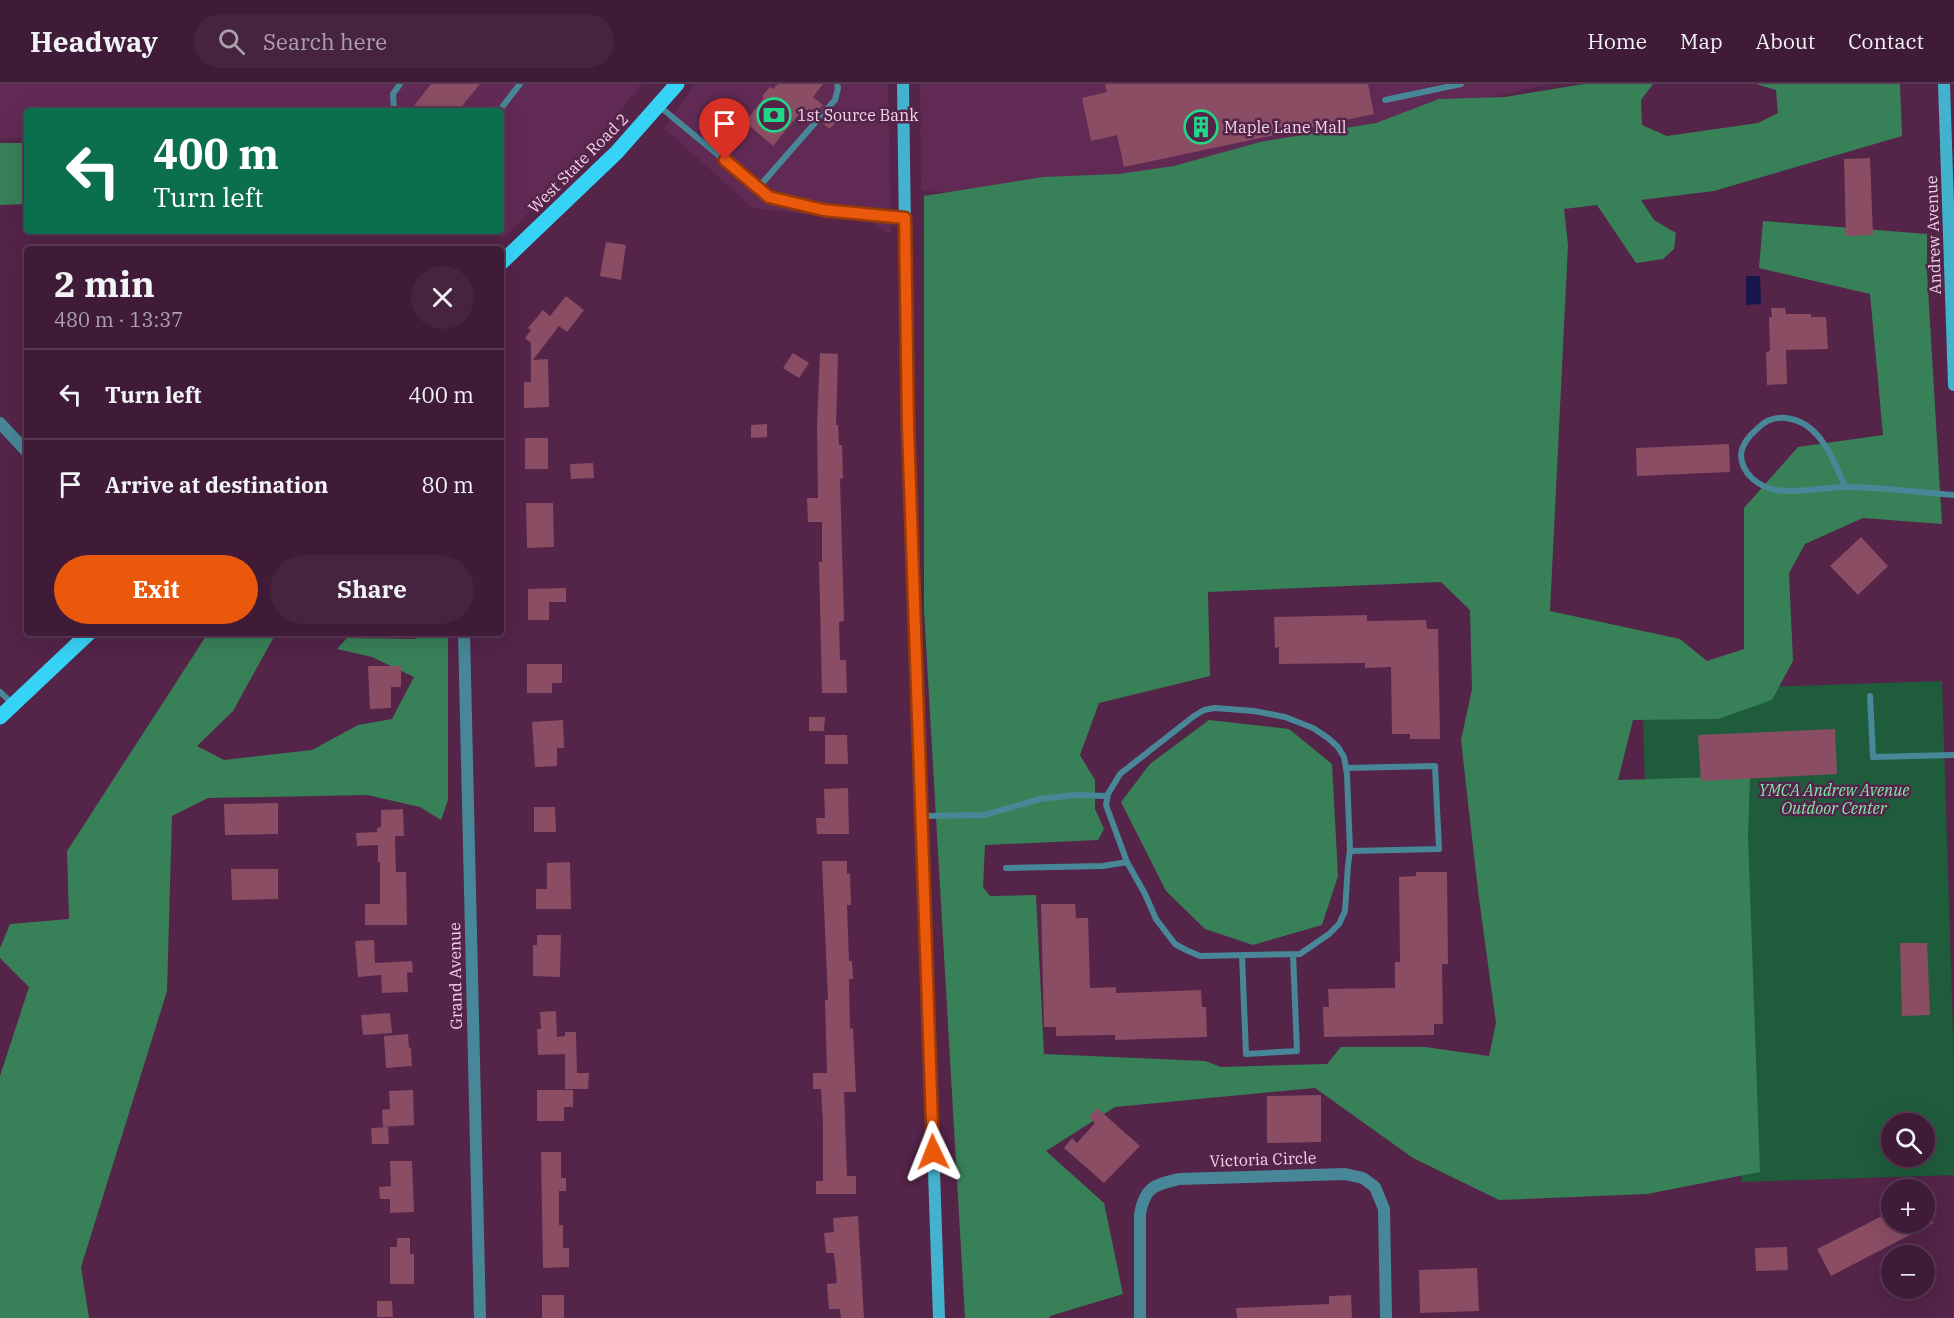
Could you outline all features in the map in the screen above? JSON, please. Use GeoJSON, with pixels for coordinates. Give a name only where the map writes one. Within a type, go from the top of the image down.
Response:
{"type":"FeatureCollection","features":[{"type":"Feature","properties":{"kind":"main road","name":"West State Road 2"},"geometry":{"type":"LineString","coordinates":[[504,260],[617,152],[677,84]]}},
{"type":"Feature","properties":{"kind":"main road"},"geometry":{"type":"LineString","coordinates":[[903,84],[907,393],[939,1318]]}},
{"type":"Feature","properties":{"kind":"main road","name":"Andrew Avenue"},"geometry":{"type":"LineString","coordinates":[[1944,84],[1952,224],[1954,385]]}},
{"type":"Feature","properties":{"kind":"main road"},"geometry":{"type":"LineString","coordinates":[[0,717],[87,636]]}},
{"type":"Feature","properties":{"kind":"street"},"geometry":{"type":"LineString","coordinates":[[0,423],[24,449]]}},
{"type":"Feature","properties":{"kind":"street","name":"Grand Avenue"},"geometry":{"type":"LineString","coordinates":[[464,636],[480,1318]]}},
{"type":"Feature","properties":{"kind":"street","name":"Victoria Circle"},"geometry":{"type":"LineString","coordinates":[[1140,1318],[1140,1214],[1142,1200],[1155,1185],[1179,1179],[1345,1174],[1363,1178],[1375,1187],[1384,1209],[1386,1318]]}},
{"type":"Feature","properties":{"kind":"lane"},"geometry":{"type":"LineString","coordinates":[[394,108],[393,94],[400,84]]}},
{"type":"Feature","properties":{"kind":"lane"},"geometry":{"type":"LineString","coordinates":[[502,108],[520,84]]}},
{"type":"Feature","properties":{"kind":"lane"},"geometry":{"type":"LineString","coordinates":[[758,188],[835,100],[837,84]]}},
{"type":"Feature","properties":{"kind":"lane"},"geometry":{"type":"LineString","coordinates":[[1384,100],[1461,84]]}},
{"type":"Feature","properties":{"kind":"lane"},"geometry":{"type":"LineString","coordinates":[[659,105],[769,197],[823,210],[905,218]]}},
{"type":"Feature","properties":{"kind":"lane"},"geometry":{"type":"LineString","coordinates":[[1845,487],[1836,465],[1819,436],[1803,421],[1782,417],[1764,422],[1749,437],[1741,453],[1744,469],[1754,482],[1776,490],[1845,487],[1954,495]]}},
{"type":"Feature","properties":{"kind":"lane"},"geometry":{"type":"LineString","coordinates":[[0,692],[13,704]]}},
{"type":"Feature","properties":{"kind":"lane"},"geometry":{"type":"LineString","coordinates":[[1870,696],[1873,757],[1954,755]]}},
{"type":"Feature","properties":{"kind":"lane"},"geometry":{"type":"LineString","coordinates":[[1215,708],[1254,711],[1285,717],[1313,728],[1338,747],[1344,757],[1346,768],[1350,851],[1347,865],[1345,911],[1339,924],[1316,945],[1300,954],[1200,956],[1175,944],[1156,919],[1127,862],[1106,805],[1107,796],[1120,774],[1204,710],[1215,708]]}},
{"type":"Feature","properties":{"kind":"lane"},"geometry":{"type":"LineString","coordinates":[[1346,768],[1435,766],[1439,849],[1350,851]]}},
{"type":"Feature","properties":{"kind":"lane"},"geometry":{"type":"LineString","coordinates":[[921,816],[984,815],[1040,799],[1075,795],[1107,796]]}},
{"type":"Feature","properties":{"kind":"lane"},"geometry":{"type":"LineString","coordinates":[[1006,868],[1103,866],[1127,862]]}},
{"type":"Feature","properties":{"kind":"lane"},"geometry":{"type":"LineString","coordinates":[[1242,956],[1246,1053],[1297,1051],[1293,954]]}},
{"type":"Feature","properties":{"kind":"shaded area"},"geometry":{"type":"Polygon","coordinates":[[[0,84],[642,84],[570,170],[503,239],[499,234],[504,234],[504,108],[24,108],[24,138],[0,139],[0,84]]]}},
{"type":"Feature","properties":{"kind":"shaded area"},"geometry":{"type":"Polygon","coordinates":[[[695,84],[888,84],[891,235],[874,223],[753,208],[664,128],[695,84]]]}},
{"type":"Feature","properties":{"kind":"shaded area"},"geometry":{"type":"Polygon","coordinates":[[[920,84],[1552,84],[1044,195],[921,191],[920,84]]]}},
{"type":"Feature","properties":{"kind":"shaded area"},"geometry":{"type":"Polygon","coordinates":[[[1746,276],[1760,276],[1761,304],[1746,305],[1746,276]]]}},
{"type":"Feature","properties":{"kind":"green space"},"geometry":{"type":"Polygon","coordinates":[[[1584,84],[1653,84],[1641,100],[1642,125],[1667,136],[1758,123],[1778,113],[1776,90],[1756,84],[1900,84],[1902,136],[1714,191],[1641,200],[1654,220],[1676,233],[1674,249],[1663,259],[1636,263],[1597,205],[1564,209],[1568,245],[1550,611],[1680,639],[1707,661],[1744,649],[1744,508],[1798,447],[1883,435],[1870,294],[1759,268],[1763,221],[1927,234],[1927,272],[1942,524],[1863,518],[1805,544],[1789,573],[1793,661],[1772,700],[1718,719],[1633,720],[1618,780],[1750,776],[1748,836],[1760,1172],[1647,1194],[1499,1200],[1413,1158],[1315,1088],[1115,1107],[1046,1151],[1104,1203],[1123,1294],[1049,1318],[965,1318],[924,610],[924,196],[1043,177],[1119,174],[1174,166],[1260,142],[1376,123],[1439,99],[1505,97],[1584,84]],[[1441,582],[1208,592],[1210,676],[1099,703],[1080,755],[1095,780],[1095,809],[1104,829],[1098,840],[985,845],[983,887],[990,896],[1036,895],[1044,1054],[1205,1061],[1221,1067],[1327,1064],[1341,1047],[1425,1047],[1489,1056],[1496,1023],[1461,740],[1472,689],[1470,610],[1441,582]]]}},
{"type":"Feature","properties":{"kind":"green space"},"geometry":{"type":"Polygon","coordinates":[[[0,143],[24,143],[24,204],[0,205],[0,143]]]}},
{"type":"Feature","properties":{"kind":"green space"},"geometry":{"type":"Polygon","coordinates":[[[206,636],[274,636],[233,711],[197,746],[224,760],[312,750],[358,725],[392,719],[414,677],[372,657],[337,649],[347,638],[416,639],[416,636],[448,636],[448,800],[441,820],[420,807],[367,795],[208,798],[172,816],[167,991],[81,1267],[89,1318],[0,1318],[0,1076],[29,987],[0,958],[0,948],[10,924],[69,919],[67,851],[206,636]]]}},
{"type":"Feature","properties":{"kind":"green space","name":"YMCA Andrew Avenue Outdoor Center"},"geometry":{"type":"Polygon","coordinates":[[[1942,681],[1954,1062],[1954,1175],[1742,1182],[1731,843],[1647,845],[1642,691],[1942,681]]]}},
{"type":"Feature","properties":{"kind":"green space"},"geometry":{"type":"Polygon","coordinates":[[[1209,720],[1289,729],[1332,764],[1338,876],[1322,925],[1253,945],[1205,929],[1166,891],[1121,802],[1150,764],[1209,720]]]}},
{"type":"Feature","properties":{"kind":"building"},"geometry":{"type":"Polygon","coordinates":[[[431,84],[480,84],[460,108],[412,108],[431,84]]]}},
{"type":"Feature","properties":{"kind":"building","name":"1st Source Bank"},"geometry":{"type":"Polygon","coordinates":[[[778,84],[823,84],[813,97],[823,105],[814,116],[804,108],[773,146],[745,122],[764,98],[762,96],[770,87],[773,89],[778,84]]]}},
{"type":"Feature","properties":{"kind":"building","name":"Maple Lane Mall"},"geometry":{"type":"Polygon","coordinates":[[[1105,84],[1368,84],[1374,114],[1124,167],[1117,135],[1091,141],[1082,98],[1107,92],[1105,84]]]}},
{"type":"Feature","properties":{"kind":"building"},"geometry":{"type":"Polygon","coordinates":[[[832,112],[839,118],[830,129],[822,123],[832,112]]]}},
{"type":"Feature","properties":{"kind":"building"},"geometry":{"type":"Polygon","coordinates":[[[1870,158],[1873,235],[1846,236],[1844,159],[1870,158]]]}},
{"type":"Feature","properties":{"kind":"building"},"geometry":{"type":"Polygon","coordinates":[[[606,242],[626,245],[621,280],[600,276],[606,242]]]}},
{"type":"Feature","properties":{"kind":"building"},"geometry":{"type":"Polygon","coordinates":[[[566,296],[584,310],[567,332],[559,326],[533,360],[548,359],[549,407],[524,408],[524,382],[531,382],[531,343],[525,338],[531,330],[528,328],[543,310],[550,316],[566,296]]]}},
{"type":"Feature","properties":{"kind":"building"},"geometry":{"type":"Polygon","coordinates":[[[1771,308],[1785,308],[1786,314],[1811,314],[1811,317],[1826,317],[1828,349],[1786,350],[1787,384],[1767,385],[1766,352],[1770,351],[1771,308]]]}},
{"type":"Feature","properties":{"kind":"building"},"geometry":{"type":"Polygon","coordinates":[[[793,353],[809,363],[799,378],[783,368],[793,353]]]}},
{"type":"Feature","properties":{"kind":"building"},"geometry":{"type":"Polygon","coordinates":[[[820,353],[838,354],[836,425],[838,425],[839,445],[842,445],[843,478],[840,479],[844,621],[839,622],[840,660],[846,660],[847,693],[822,693],[819,562],[822,562],[822,522],[808,522],[807,498],[818,498],[817,425],[820,353]]]}},
{"type":"Feature","properties":{"kind":"building"},"geometry":{"type":"Polygon","coordinates":[[[767,424],[767,437],[751,438],[751,425],[767,424]]]}},
{"type":"Feature","properties":{"kind":"building"},"geometry":{"type":"Polygon","coordinates":[[[525,438],[548,438],[548,469],[525,469],[525,438]]]}},
{"type":"Feature","properties":{"kind":"building"},"geometry":{"type":"Polygon","coordinates":[[[1729,444],[1730,472],[1637,476],[1636,448],[1729,444]]]}},
{"type":"Feature","properties":{"kind":"building"},"geometry":{"type":"Polygon","coordinates":[[[593,463],[594,478],[571,479],[570,464],[593,463]]]}},
{"type":"Feature","properties":{"kind":"building"},"geometry":{"type":"Polygon","coordinates":[[[526,503],[553,503],[554,547],[527,548],[526,503]]]}},
{"type":"Feature","properties":{"kind":"building"},"geometry":{"type":"Polygon","coordinates":[[[1861,537],[1888,566],[1858,595],[1830,566],[1861,537]]]}},
{"type":"Feature","properties":{"kind":"building"},"geometry":{"type":"Polygon","coordinates":[[[566,588],[566,602],[549,602],[549,620],[528,620],[528,589],[566,588]]]}},
{"type":"Feature","properties":{"kind":"building"},"geometry":{"type":"Polygon","coordinates":[[[1367,615],[1367,621],[1426,620],[1427,629],[1438,629],[1440,739],[1410,739],[1410,734],[1392,734],[1391,667],[1365,668],[1365,663],[1279,664],[1279,647],[1275,648],[1274,617],[1367,615]]]}},
{"type":"Feature","properties":{"kind":"building"},"geometry":{"type":"Polygon","coordinates":[[[527,664],[562,664],[562,683],[552,683],[552,693],[527,693],[527,664]]]}},
{"type":"Feature","properties":{"kind":"building"},"geometry":{"type":"Polygon","coordinates":[[[368,666],[401,666],[401,687],[391,687],[391,708],[370,709],[368,666]]]}},
{"type":"Feature","properties":{"kind":"building"},"geometry":{"type":"Polygon","coordinates":[[[809,717],[825,717],[824,731],[809,731],[809,717]]]}},
{"type":"Feature","properties":{"kind":"building"},"geometry":{"type":"Polygon","coordinates":[[[563,720],[564,748],[557,748],[557,766],[535,767],[532,722],[563,720]]]}},
{"type":"Feature","properties":{"kind":"building"},"geometry":{"type":"Polygon","coordinates":[[[1835,729],[1837,774],[1701,781],[1698,735],[1835,729]]]}},
{"type":"Feature","properties":{"kind":"building"},"geometry":{"type":"Polygon","coordinates":[[[825,735],[847,735],[848,764],[825,764],[825,735]]]}},
{"type":"Feature","properties":{"kind":"building"},"geometry":{"type":"Polygon","coordinates":[[[848,788],[849,834],[817,834],[816,818],[825,818],[824,789],[848,788]]]}},
{"type":"Feature","properties":{"kind":"building"},"geometry":{"type":"Polygon","coordinates":[[[278,803],[278,834],[225,835],[224,804],[278,803]]]}},
{"type":"Feature","properties":{"kind":"building"},"geometry":{"type":"Polygon","coordinates":[[[534,807],[555,807],[556,832],[534,832],[534,807]]]}},
{"type":"Feature","properties":{"kind":"building"},"geometry":{"type":"Polygon","coordinates":[[[403,809],[404,836],[395,836],[396,872],[406,872],[407,925],[365,925],[365,904],[380,904],[380,862],[378,862],[378,845],[357,846],[356,833],[377,832],[377,828],[381,827],[381,810],[403,809]]]}},
{"type":"Feature","properties":{"kind":"building"},"geometry":{"type":"Polygon","coordinates":[[[822,861],[847,861],[847,874],[850,873],[851,905],[847,905],[849,961],[852,961],[853,979],[849,979],[850,1029],[853,1028],[856,1092],[844,1092],[847,1176],[856,1176],[856,1194],[816,1194],[816,1181],[823,1181],[823,1124],[821,1089],[813,1089],[813,1073],[827,1073],[825,1000],[828,1000],[822,861]]]}},
{"type":"Feature","properties":{"kind":"building"},"geometry":{"type":"Polygon","coordinates":[[[570,862],[571,909],[536,909],[536,889],[547,889],[547,863],[570,862]]]}},
{"type":"Feature","properties":{"kind":"building"},"geometry":{"type":"Polygon","coordinates":[[[231,869],[278,869],[278,899],[232,900],[231,869]]]}},
{"type":"Feature","properties":{"kind":"building"},"geometry":{"type":"Polygon","coordinates":[[[1416,872],[1447,872],[1448,964],[1442,964],[1443,1024],[1434,1024],[1434,1035],[1324,1037],[1323,1007],[1329,1007],[1328,989],[1395,988],[1395,962],[1400,962],[1399,877],[1416,876],[1416,872]]]}},
{"type":"Feature","properties":{"kind":"building"},"geometry":{"type":"Polygon","coordinates":[[[1041,904],[1075,904],[1076,918],[1088,918],[1090,988],[1116,987],[1116,993],[1201,990],[1202,1007],[1206,1007],[1207,1037],[1115,1040],[1115,1035],[1056,1036],[1056,1027],[1044,1027],[1041,904]]]}},
{"type":"Feature","properties":{"kind":"building"},"geometry":{"type":"Polygon","coordinates":[[[537,935],[561,935],[560,977],[533,976],[533,945],[537,945],[537,935]]]}},
{"type":"Feature","properties":{"kind":"building"},"geometry":{"type":"Polygon","coordinates":[[[374,940],[375,963],[412,961],[413,972],[407,973],[408,992],[382,993],[381,975],[358,977],[355,941],[374,940]]]}},
{"type":"Feature","properties":{"kind":"building"},"geometry":{"type":"Polygon","coordinates":[[[1900,943],[1927,943],[1930,1015],[1902,1016],[1900,943]]]}},
{"type":"Feature","properties":{"kind":"building"},"geometry":{"type":"Polygon","coordinates":[[[556,1011],[557,1037],[565,1036],[565,1032],[576,1032],[577,1073],[589,1073],[588,1089],[565,1089],[565,1054],[538,1055],[537,1029],[541,1029],[540,1012],[556,1011]]]}},
{"type":"Feature","properties":{"kind":"building"},"geometry":{"type":"Polygon","coordinates":[[[390,1013],[392,1033],[363,1035],[361,1015],[390,1013]]]}},
{"type":"Feature","properties":{"kind":"building"},"geometry":{"type":"Polygon","coordinates":[[[408,1034],[412,1066],[386,1068],[384,1036],[408,1034]]]}},
{"type":"Feature","properties":{"kind":"building"},"geometry":{"type":"Polygon","coordinates":[[[413,1090],[414,1125],[383,1127],[382,1110],[390,1109],[389,1091],[413,1090]]]}},
{"type":"Feature","properties":{"kind":"building"},"geometry":{"type":"Polygon","coordinates":[[[537,1090],[573,1090],[573,1107],[564,1107],[564,1121],[537,1121],[537,1090]]]}},
{"type":"Feature","properties":{"kind":"building"},"geometry":{"type":"Polygon","coordinates":[[[1321,1095],[1321,1142],[1267,1143],[1267,1096],[1321,1095]]]}},
{"type":"Feature","properties":{"kind":"building"},"geometry":{"type":"Polygon","coordinates":[[[1097,1108],[1140,1146],[1104,1183],[1064,1148],[1072,1138],[1077,1143],[1095,1123],[1089,1117],[1097,1108]]]}},
{"type":"Feature","properties":{"kind":"building"},"geometry":{"type":"Polygon","coordinates":[[[388,1127],[389,1144],[372,1144],[371,1128],[388,1127]]]}},
{"type":"Feature","properties":{"kind":"building"},"geometry":{"type":"Polygon","coordinates":[[[541,1152],[561,1152],[561,1178],[566,1178],[566,1191],[559,1191],[559,1225],[563,1225],[563,1248],[569,1248],[569,1267],[543,1268],[541,1152]]]}},
{"type":"Feature","properties":{"kind":"building"},"geometry":{"type":"Polygon","coordinates":[[[390,1161],[412,1161],[414,1212],[390,1213],[390,1199],[380,1199],[379,1187],[391,1186],[390,1161]]]}},
{"type":"Feature","properties":{"kind":"building"},"geometry":{"type":"Polygon","coordinates":[[[858,1216],[864,1318],[841,1318],[840,1309],[829,1309],[827,1284],[837,1283],[834,1253],[826,1253],[824,1233],[834,1232],[833,1218],[858,1216]]]}},
{"type":"Feature","properties":{"kind":"building"},"geometry":{"type":"Polygon","coordinates":[[[1881,1217],[1881,1233],[1914,1233],[1891,1245],[1881,1245],[1881,1250],[1831,1276],[1817,1249],[1881,1217]]]}},
{"type":"Feature","properties":{"kind":"building"},"geometry":{"type":"Polygon","coordinates":[[[397,1238],[410,1238],[410,1254],[414,1254],[414,1284],[390,1284],[390,1247],[397,1247],[397,1238]]]}},
{"type":"Feature","properties":{"kind":"building"},"geometry":{"type":"Polygon","coordinates":[[[1787,1247],[1788,1270],[1756,1271],[1755,1248],[1787,1247]]]}},
{"type":"Feature","properties":{"kind":"building"},"geometry":{"type":"Polygon","coordinates":[[[1477,1268],[1479,1311],[1420,1313],[1419,1270],[1477,1268]]]}},
{"type":"Feature","properties":{"kind":"building"},"geometry":{"type":"Polygon","coordinates":[[[542,1295],[564,1295],[564,1318],[542,1318],[542,1295]]]}},
{"type":"Feature","properties":{"kind":"building"},"geometry":{"type":"Polygon","coordinates":[[[1351,1295],[1352,1318],[1237,1318],[1236,1308],[1329,1304],[1329,1296],[1351,1295]]]}},
{"type":"Feature","properties":{"kind":"building"},"geometry":{"type":"Polygon","coordinates":[[[377,1301],[392,1301],[393,1317],[377,1317],[377,1301]]]}},
{"type":"Feature","properties":{"kind":"place","name":"1st Source Bank"},"geometry":{"type":"Point","coordinates":[774,115]}},
{"type":"Feature","properties":{"kind":"place","name":"Maple Lane Mall"},"geometry":{"type":"Point","coordinates":[1201,127]}},
{"type":"Feature","properties":{"kind":"route"},"geometry":{"type":"LineString","coordinates":[[725,160],[769,197],[823,210],[905,218],[908,427],[933,1152]]}}]}
